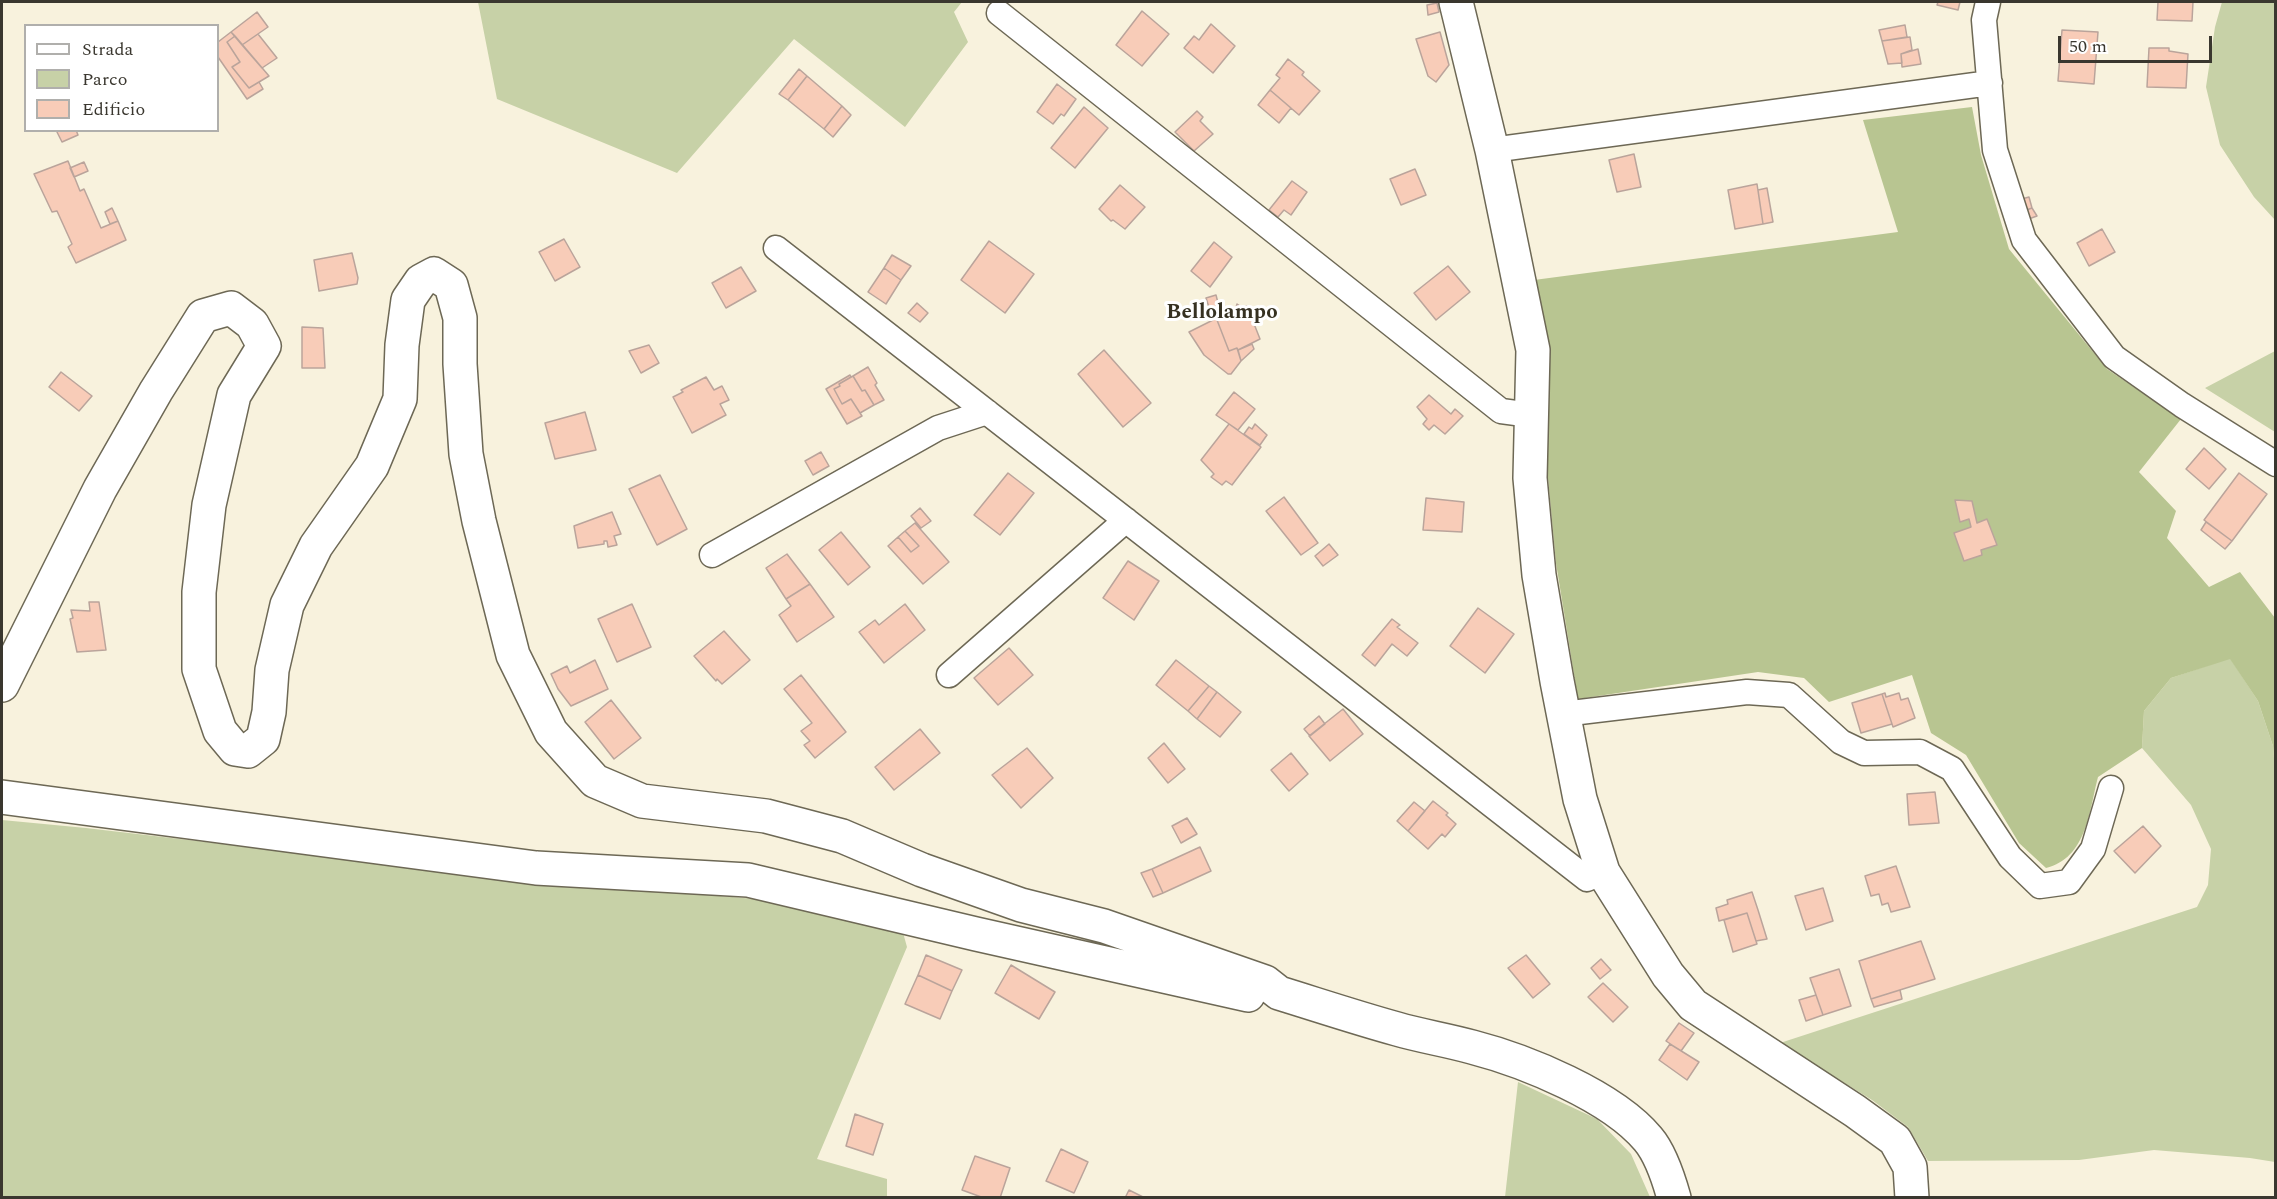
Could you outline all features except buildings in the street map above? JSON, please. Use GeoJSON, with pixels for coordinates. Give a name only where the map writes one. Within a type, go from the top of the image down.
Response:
{"type":"FeatureCollection","features":[{"type":"Feature","properties":{"kind":"main road"},"geometry":{"type":"LineString","coordinates":[[1456,2],[1492,150],[1533,350],[1530,478],[1539,574],[1580,799],[1603,872],[1662,967],[1693,1005],[1856,1111],[1895,1140],[1910,1167],[1912,1197]]}},
{"type":"Feature","properties":{"kind":"main road"},"geometry":{"type":"LineString","coordinates":[[2,686],[100,489],[156,391],[203,316],[231,308],[252,324],[264,346],[234,395],[209,505],[199,592],[200,669],[220,731],[235,749],[248,751],[263,739],[269,712],[272,670],[287,605],[316,546],[372,466],[400,399],[402,345],[408,300],[421,281],[434,274],[451,285],[460,318],[460,364],[466,454],[479,521],[513,655],[551,732],[595,781],[642,801],[766,816],[842,836],[922,870],[1021,905],[1104,926],[1265,982],[1279,993],[1398,1030],[1474,1048],[1534,1069],[1584,1091],[1616,1111],[1649,1140],[1669,1180],[1674,1197]]}},
{"type":"Feature","properties":{"kind":"main road"},"geometry":{"type":"LineString","coordinates":[[2,797],[536,868],[748,880],[1256,997],[1279,993]]}},
{"type":"Feature","properties":{"kind":"street"},"geometry":{"type":"LineString","coordinates":[[1988,2],[1984,20],[1995,150],[2024,240],[2114,357],[2182,405],[2276,464]]}},
{"type":"Feature","properties":{"kind":"street"},"geometry":{"type":"LineString","coordinates":[[999,13],[1501,411],[1530,415]]}},
{"type":"Feature","properties":{"kind":"street"},"geometry":{"type":"LineString","coordinates":[[1492,150],[1990,83]]}},
{"type":"Feature","properties":{"kind":"street"},"geometry":{"type":"LineString","coordinates":[[776,248],[1587,879],[1603,872]]}},
{"type":"Feature","properties":{"kind":"street"},"geometry":{"type":"LineString","coordinates":[[712,555],[938,428],[987,412]]}},
{"type":"Feature","properties":{"kind":"street"},"geometry":{"type":"LineString","coordinates":[[949,675],[1126,520]]}},
{"type":"Feature","properties":{"kind":"street"},"geometry":{"type":"LineString","coordinates":[[1563,714],[1747,692],[1789,695],[1841,742],[1864,753],[1920,752],[1952,769],[2010,857],[2040,886],[2069,882],[2093,849],[2111,788]]}},
{"type":"Feature","properties":{"kind":"green space"},"geometry":{"type":"Polygon","coordinates":[[[478,2],[962,2],[954,12],[968,42],[905,127],[794,39],[677,173],[497,99],[478,2]]]}},
{"type":"Feature","properties":{"kind":"green space"},"geometry":{"type":"Polygon","coordinates":[[[2222,2],[2275,2],[2275,220],[2254,197],[2220,145],[2206,87],[2215,27],[2222,2]]]}},
{"type":"Feature","properties":{"kind":"green space"},"geometry":{"type":"Polygon","coordinates":[[[1972,107],[1981,155],[2009,249],[2107,369],[2181,419],[2139,472],[2176,511],[2167,538],[2209,587],[2240,572],[2275,618],[2275,770],[2273,746],[2258,701],[2230,659],[2171,678],[2144,711],[2142,748],[2098,777],[2084,832],[2078,844],[2060,863],[2046,868],[2019,843],[1966,755],[1931,733],[1912,675],[1829,702],[1804,678],[1758,672],[1578,699],[1556,563],[1547,467],[1550,351],[1534,280],[1898,232],[1863,120],[1972,107]]]}},
{"type":"Feature","properties":{"kind":"green space"},"geometry":{"type":"Polygon","coordinates":[[[2275,351],[2275,432],[2205,388],[2275,351]]]}},
{"type":"Feature","properties":{"kind":"green space"},"geometry":{"type":"Polygon","coordinates":[[[2230,658],[2258,701],[2273,746],[2275,770],[2275,1162],[2154,1150],[2079,1160],[1928,1161],[1908,1127],[1872,1100],[1780,1043],[2197,907],[2208,885],[2211,849],[2191,805],[2142,748],[2144,711],[2171,678],[2230,658]]]}},
{"type":"Feature","properties":{"kind":"green space"},"geometry":{"type":"Polygon","coordinates":[[[2,820],[522,879],[767,900],[902,929],[907,947],[817,1159],[887,1179],[887,1197],[2,1197],[2,820]]]}},
{"type":"Feature","properties":{"kind":"green space"},"geometry":{"type":"Polygon","coordinates":[[[1518,1082],[1597,1119],[1631,1154],[1650,1197],[1505,1197],[1518,1082]]]}},
{"type":"Feature","properties":{"kind":"district","name":"Bellolampo"},"geometry":{"type":"Point","coordinates":[1222,314]}}]}
